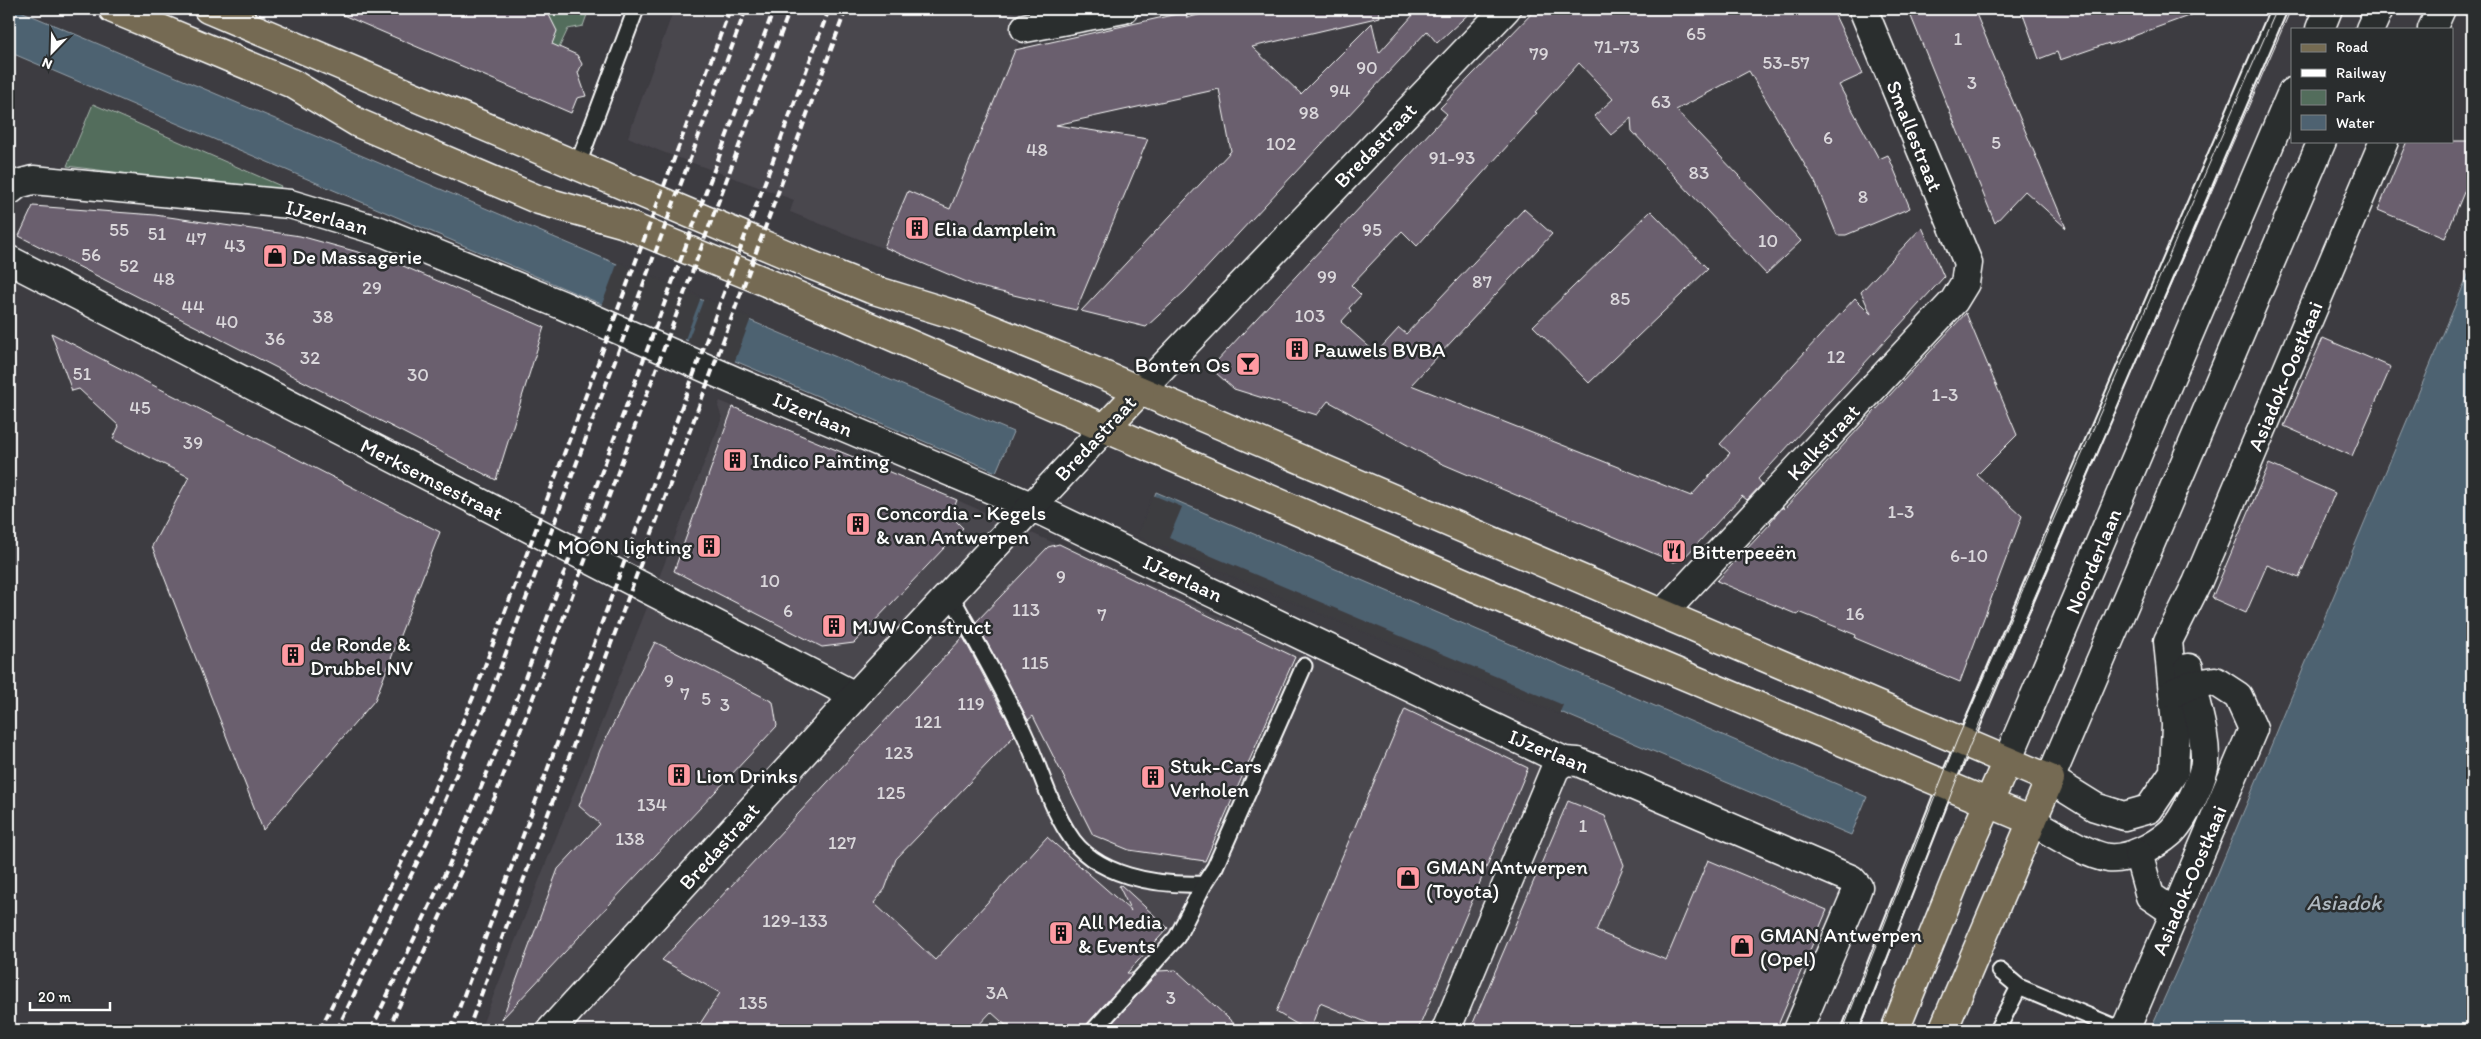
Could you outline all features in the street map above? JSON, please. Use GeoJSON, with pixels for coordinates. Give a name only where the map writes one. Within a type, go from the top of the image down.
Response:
{"type":"FeatureCollection","features":[{"type":"Feature","properties":{"kind":"main road"},"geometry":{"type":"LineString","coordinates":[[113,9],[293,84],[358,123],[538,200],[631,226],[761,280],[1514,604],[2032,821]]}},
{"type":"Feature","properties":{"kind":"main road"},"geometry":{"type":"LineString","coordinates":[[216,10],[853,282],[959,316],[1140,391],[2050,779],[1944,1030]]}},
{"type":"Feature","properties":{"kind":"main road","name":"Bredastraat"},"geometry":{"type":"LineString","coordinates":[[1104,429],[1140,391]]}},
{"type":"Feature","properties":{"kind":"main road","name":"Noorderlaan"},"geometry":{"type":"LineString","coordinates":[[1894,1030],[2007,761]]}},
{"type":"Feature","properties":{"kind":"street"},"geometry":{"type":"LineString","coordinates":[[1025,28],[1124,9]]}},
{"type":"Feature","properties":{"kind":"street","name":"Bredastraat"},"geometry":{"type":"LineString","coordinates":[[1140,391],[1506,9]]}},
{"type":"Feature","properties":{"kind":"street","name":"Smallestraat"},"geometry":{"type":"LineString","coordinates":[[1863,9],[1968,262]]}},
{"type":"Feature","properties":{"kind":"street"},"geometry":{"type":"LineString","coordinates":[[2320,28],[2328,9]]}},
{"type":"Feature","properties":{"kind":"street"},"geometry":{"type":"LineString","coordinates":[[2370,28],[2379,9]]}},
{"type":"Feature","properties":{"kind":"street"},"geometry":{"type":"LineString","coordinates":[[2432,28],[2440,9]]}},
{"type":"Feature","properties":{"kind":"street","name":"Noorderlaan"},"geometry":{"type":"LineString","coordinates":[[2007,761],[2291,94]]}},
{"type":"Feature","properties":{"kind":"street"},"geometry":{"type":"LineString","coordinates":[[2050,779],[2322,142]]}},
{"type":"Feature","properties":{"kind":"street","name":"Asiadok-Oostkaai"},"geometry":{"type":"LineString","coordinates":[[2050,779],[2095,807],[2124,816],[2149,809],[2174,772],[2176,725],[2182,689],[2184,610],[2384,142]]}},
{"type":"Feature","properties":{"kind":"street","name":"IJzerlaan"},"geometry":{"type":"LineString","coordinates":[[9,190],[18,184],[33,180],[290,204],[380,231],[562,305],[733,380],[1031,506],[1564,761],[1578,762],[1852,879],[1858,887],[1798,1030]]}},
{"type":"Feature","properties":{"kind":"street","name":"Merksemsestraat"},"geometry":{"type":"LineString","coordinates":[[9,260],[856,696]]}},
{"type":"Feature","properties":{"kind":"street","name":"Kalkstraat"},"geometry":{"type":"LineString","coordinates":[[1663,613],[1954,301],[1965,283],[1968,262]]}},
{"type":"Feature","properties":{"kind":"street","name":"Bredastraat"},"geometry":{"type":"LineString","coordinates":[[551,1030],[856,696],[1104,429]]}},
{"type":"Feature","properties":{"kind":"street","name":"Asiadok-Oostkaai"},"geometry":{"type":"LineString","coordinates":[[2123,1030],[2175,914],[2253,729],[2238,696],[2215,681],[2182,689]]}},
{"type":"Feature","properties":{"kind":"street","name":"Asiadok-Oostkaai"},"geometry":{"type":"LineString","coordinates":[[2032,821],[2078,847],[2108,858],[2138,853],[2172,832],[2194,797],[2205,762],[2202,724],[2182,689]]}},
{"type":"Feature","properties":{"kind":"street"},"geometry":{"type":"LineString","coordinates":[[1446,1030],[1555,769],[1564,761]]}},
{"type":"Feature","properties":{"kind":"street"},"geometry":{"type":"LineString","coordinates":[[2138,853],[2150,896],[2175,914]]}},
{"type":"Feature","properties":{"kind":"lane"},"geometry":{"type":"LineString","coordinates":[[578,164],[636,9]]}},
{"type":"Feature","properties":{"kind":"lane"},"geometry":{"type":"LineString","coordinates":[[1850,1030],[1964,742],[2279,9]]}},
{"type":"Feature","properties":{"kind":"lane"},"geometry":{"type":"LineString","coordinates":[[950,594],[1021,726],[1068,835],[1088,856],[1111,870],[1182,885],[1204,884]]}},
{"type":"Feature","properties":{"kind":"lane"},"geometry":{"type":"LineString","coordinates":[[1094,1030],[1177,937],[1204,884],[1215,867],[1304,666]]}},
{"type":"Feature","properties":{"kind":"lane"},"geometry":{"type":"LineString","coordinates":[[2000,971],[2019,987],[2123,1030]]}},
{"type":"Feature","properties":{"kind":"lane"},"geometry":{"type":"LineString","coordinates":[[1997,1030],[2019,987]]}},
{"type":"Feature","properties":{"kind":"shaded area"},"geometry":{"type":"Polygon","coordinates":[[[674,9],[1016,9],[1011,16],[1020,40],[926,265],[790,212],[794,200],[660,151],[628,137],[674,9]]]}},
{"type":"Feature","properties":{"kind":"shaded area"},"geometry":{"type":"Polygon","coordinates":[[[720,401],[957,500],[1531,754],[1848,889],[1786,1030],[480,1030],[722,418],[718,406],[720,401]]]}},
{"type":"Feature","properties":{"kind":"green space"},"geometry":{"type":"Polygon","coordinates":[[[546,9],[589,9],[583,26],[568,29],[558,50],[550,47],[553,25],[546,9]]]}},
{"type":"Feature","properties":{"kind":"green space"},"geometry":{"type":"Polygon","coordinates":[[[93,104],[281,186],[277,193],[67,166],[93,104]]]}},
{"type":"Feature","properties":{"kind":"water"},"geometry":{"type":"Polygon","coordinates":[[[9,9],[16,9],[1013,432],[996,472],[9,52],[9,9]]]}},
{"type":"Feature","properties":{"kind":"water","name":"Asiadok"},"geometry":{"type":"Polygon","coordinates":[[[2472,265],[2472,1030],[2150,1030],[2181,961],[2472,265]]]}},
{"type":"Feature","properties":{"kind":"water"},"geometry":{"type":"Polygon","coordinates":[[[1156,492],[1867,797],[1851,835],[1140,534],[1156,492]]]}},
{"type":"Feature","properties":{"kind":"pier"},"geometry":{"type":"Polygon","coordinates":[[[618,262],[701,297],[684,342],[601,307],[618,262]]]}},
{"type":"Feature","properties":{"kind":"pier"},"geometry":{"type":"Polygon","coordinates":[[[704,298],[751,318],[734,363],[687,343],[704,298]]]}},
{"type":"Feature","properties":{"kind":"pier"},"geometry":{"type":"Polygon","coordinates":[[[1153,495],[1182,507],[1169,538],[1563,705],[1559,714],[1139,537],[1138,534],[1153,495]]]}},
{"type":"Feature","properties":{"kind":"building"},"geometry":{"type":"Polygon","coordinates":[[[329,9],[546,9],[557,31],[552,44],[577,55],[582,64],[578,73],[586,96],[577,98],[571,113],[329,9]]]}},
{"type":"Feature","properties":{"kind":"building"},"geometry":{"type":"Polygon","coordinates":[[[1220,9],[1379,9],[1380,17],[1252,47],[1301,94],[1372,23],[1379,53],[1414,14],[1410,9],[1474,9],[1437,43],[1427,31],[1185,291],[1146,327],[1081,311],[1231,151],[1219,89],[1056,125],[1148,139],[1076,310],[976,286],[884,247],[908,191],[950,209],[1015,50],[1186,12],[1187,18],[1220,9]]]}},
{"type":"Feature","properties":{"kind":"building"},"geometry":{"type":"Polygon","coordinates":[[[1536,9],[1832,9],[1863,74],[1839,85],[1879,159],[1888,155],[1910,208],[1846,235],[1837,235],[1815,182],[1749,71],[1676,110],[1801,241],[1766,274],[1632,131],[1631,118],[1611,135],[1594,116],[1613,99],[1579,63],[1535,112],[1537,113],[1417,246],[1402,231],[1351,285],[1361,295],[1349,308],[1351,311],[1341,322],[1376,353],[1399,328],[1406,334],[1524,209],[1552,234],[1411,385],[1691,496],[1730,453],[1720,444],[1855,298],[1871,314],[1861,292],[1922,227],[1944,277],[1758,479],[1762,484],[1747,500],[1742,496],[1683,559],[1674,562],[1438,462],[1328,401],[1317,415],[1234,389],[1216,373],[1215,363],[1447,114],[1440,108],[1536,9]]]}},
{"type":"Feature","properties":{"kind":"building"},"geometry":{"type":"Polygon","coordinates":[[[1908,9],[1974,9],[2066,228],[2025,191],[1995,223],[1908,9]]]}},
{"type":"Feature","properties":{"kind":"building"},"geometry":{"type":"Polygon","coordinates":[[[2021,9],[2202,9],[2202,11],[2109,45],[2109,43],[2060,60],[2057,52],[2039,59],[2021,9]]]}},
{"type":"Feature","properties":{"kind":"building"},"geometry":{"type":"Polygon","coordinates":[[[2472,141],[2472,173],[2445,238],[2378,210],[2407,142],[2472,141]]]}},
{"type":"Feature","properties":{"kind":"building"},"geometry":{"type":"Polygon","coordinates":[[[33,206],[155,215],[300,236],[394,262],[544,327],[496,480],[19,236],[33,206]]]}},
{"type":"Feature","properties":{"kind":"building"},"geometry":{"type":"Polygon","coordinates":[[[1651,211],[1708,269],[1589,383],[1533,326],[1651,211]]]}},
{"type":"Feature","properties":{"kind":"building"},"geometry":{"type":"Polygon","coordinates":[[[1966,313],[2017,435],[1977,475],[2022,516],[1960,682],[1855,638],[1856,635],[1799,612],[1798,615],[1717,581],[1771,523],[1783,507],[1784,509],[1966,313]]]}},
{"type":"Feature","properties":{"kind":"building","name":"de Ronde & Drubbel NV"},"geometry":{"type":"Polygon","coordinates":[[[51,333],[440,532],[375,700],[263,830],[152,546],[189,477],[113,439],[119,426],[79,389],[72,391],[51,333]]]}},
{"type":"Feature","properties":{"kind":"building"},"geometry":{"type":"Polygon","coordinates":[[[2323,338],[2391,367],[2352,456],[2284,426],[2323,338]]]}},
{"type":"Feature","properties":{"kind":"building"},"geometry":{"type":"Polygon","coordinates":[[[733,407],[957,500],[951,516],[963,528],[854,643],[822,647],[674,571],[733,407]]]}},
{"type":"Feature","properties":{"kind":"building"},"geometry":{"type":"Polygon","coordinates":[[[2269,464],[2335,493],[2299,578],[2267,565],[2246,613],[2212,598],[2269,464]]]}},
{"type":"Feature","properties":{"kind":"building","name":"Stuk-Cars Verholen"},"geometry":{"type":"Polygon","coordinates":[[[1059,544],[1295,657],[1205,861],[1129,850],[1093,835],[1033,716],[1028,720],[976,622],[1048,547],[1059,544]]]}},
{"type":"Feature","properties":{"kind":"building"},"geometry":{"type":"Polygon","coordinates":[[[963,637],[1015,735],[896,859],[885,889],[874,903],[935,960],[1047,837],[1131,911],[1119,886],[1121,885],[1168,928],[1127,973],[1133,973],[1087,1024],[1085,1030],[1011,1030],[991,1012],[974,1030],[696,1030],[720,993],[662,960],[963,637]]]}},
{"type":"Feature","properties":{"kind":"building"},"geometry":{"type":"Polygon","coordinates":[[[655,642],[773,702],[777,726],[502,1019],[558,869],[600,824],[579,806],[600,750],[655,642]]]}},
{"type":"Feature","properties":{"kind":"building","name":"GMAN Antwerpen (Toyota)"},"geometry":{"type":"Polygon","coordinates":[[[1405,709],[1528,768],[1418,1030],[1385,1030],[1320,1003],[1310,1030],[1307,1030],[1276,1012],[1405,709]]]}},
{"type":"Feature","properties":{"kind":"building","name":"GMAN Antwerpen (Opel)"},"geometry":{"type":"Polygon","coordinates":[[[1568,801],[1605,816],[1624,865],[1596,931],[1666,960],[1708,860],[1827,910],[1776,1030],[1470,1030],[1568,801]]]}},
{"type":"Feature","properties":{"kind":"building"},"geometry":{"type":"Polygon","coordinates":[[[1176,970],[1241,1030],[1106,1030],[1159,971],[1176,970]]]}},
{"type":"Feature","properties":{"kind":"tram line"},"geometry":{"type":"LineString","coordinates":[[1843,1030],[1957,740],[2277,9]]}},
{"type":"Feature","properties":{"kind":"tram line"},"geometry":{"type":"LineString","coordinates":[[1860,1030],[1970,745],[2291,9]]}},
{"type":"Feature","properties":{"kind":"railway"},"geometry":{"type":"LineString","coordinates":[[320,1030],[414,837],[474,695],[730,9]]}},
{"type":"Feature","properties":{"kind":"railway"},"geometry":{"type":"LineString","coordinates":[[337,1030],[427,842],[488,701],[746,9]]}},
{"type":"Feature","properties":{"kind":"railway"},"geometry":{"type":"LineString","coordinates":[[371,1030],[449,865],[513,710],[774,9]]}},
{"type":"Feature","properties":{"kind":"railway"},"geometry":{"type":"LineString","coordinates":[[388,1030],[495,797],[570,601],[790,9]]}},
{"type":"Feature","properties":{"kind":"railway"},"geometry":{"type":"LineString","coordinates":[[451,1030],[829,9]]}},
{"type":"Feature","properties":{"kind":"railway"},"geometry":{"type":"LineString","coordinates":[[468,1030],[846,9]]}},
{"type":"Feature","properties":{"kind":"place","name":"Elia damplein"},"geometry":{"type":"Point","coordinates":[917,228]}},
{"type":"Feature","properties":{"kind":"place","name":"De Massagerie"},"geometry":{"type":"Point","coordinates":[275,256]}},
{"type":"Feature","properties":{"kind":"place","name":"Pauwels BVBA"},"geometry":{"type":"Point","coordinates":[1297,349]}},
{"type":"Feature","properties":{"kind":"place","name":"Bonten Os"},"geometry":{"type":"Point","coordinates":[1248,364]}},
{"type":"Feature","properties":{"kind":"place","name":"Indico Painting"},"geometry":{"type":"Point","coordinates":[735,460]}},
{"type":"Feature","properties":{"kind":"place","name":"Concordia - Kegels & van Antwerpen"},"geometry":{"type":"Point","coordinates":[858,524]}},
{"type":"Feature","properties":{"kind":"place","name":"MOON lighting"},"geometry":{"type":"Point","coordinates":[709,546]}},
{"type":"Feature","properties":{"kind":"place","name":"Bitterpeeën"},"geometry":{"type":"Point","coordinates":[1674,551]}},
{"type":"Feature","properties":{"kind":"place","name":"MJW Construct"},"geometry":{"type":"Point","coordinates":[834,626]}},
{"type":"Feature","properties":{"kind":"place","name":"de Ronde & Drubbel NV"},"geometry":{"type":"Point","coordinates":[293,655]}},
{"type":"Feature","properties":{"kind":"place","name":"Lion Drinks"},"geometry":{"type":"Point","coordinates":[679,775]}},
{"type":"Feature","properties":{"kind":"place","name":"Stuk-Cars Verholen"},"geometry":{"type":"Point","coordinates":[1153,777]}},
{"type":"Feature","properties":{"kind":"place","name":"GMAN Antwerpen (Toyota)"},"geometry":{"type":"Point","coordinates":[1408,878]}},
{"type":"Feature","properties":{"kind":"place","name":"All Media & Events"},"geometry":{"type":"Point","coordinates":[1061,933]}},
{"type":"Feature","properties":{"kind":"place","name":"GMAN Antwerpen (Opel)"},"geometry":{"type":"Point","coordinates":[1742,946]}}]}
